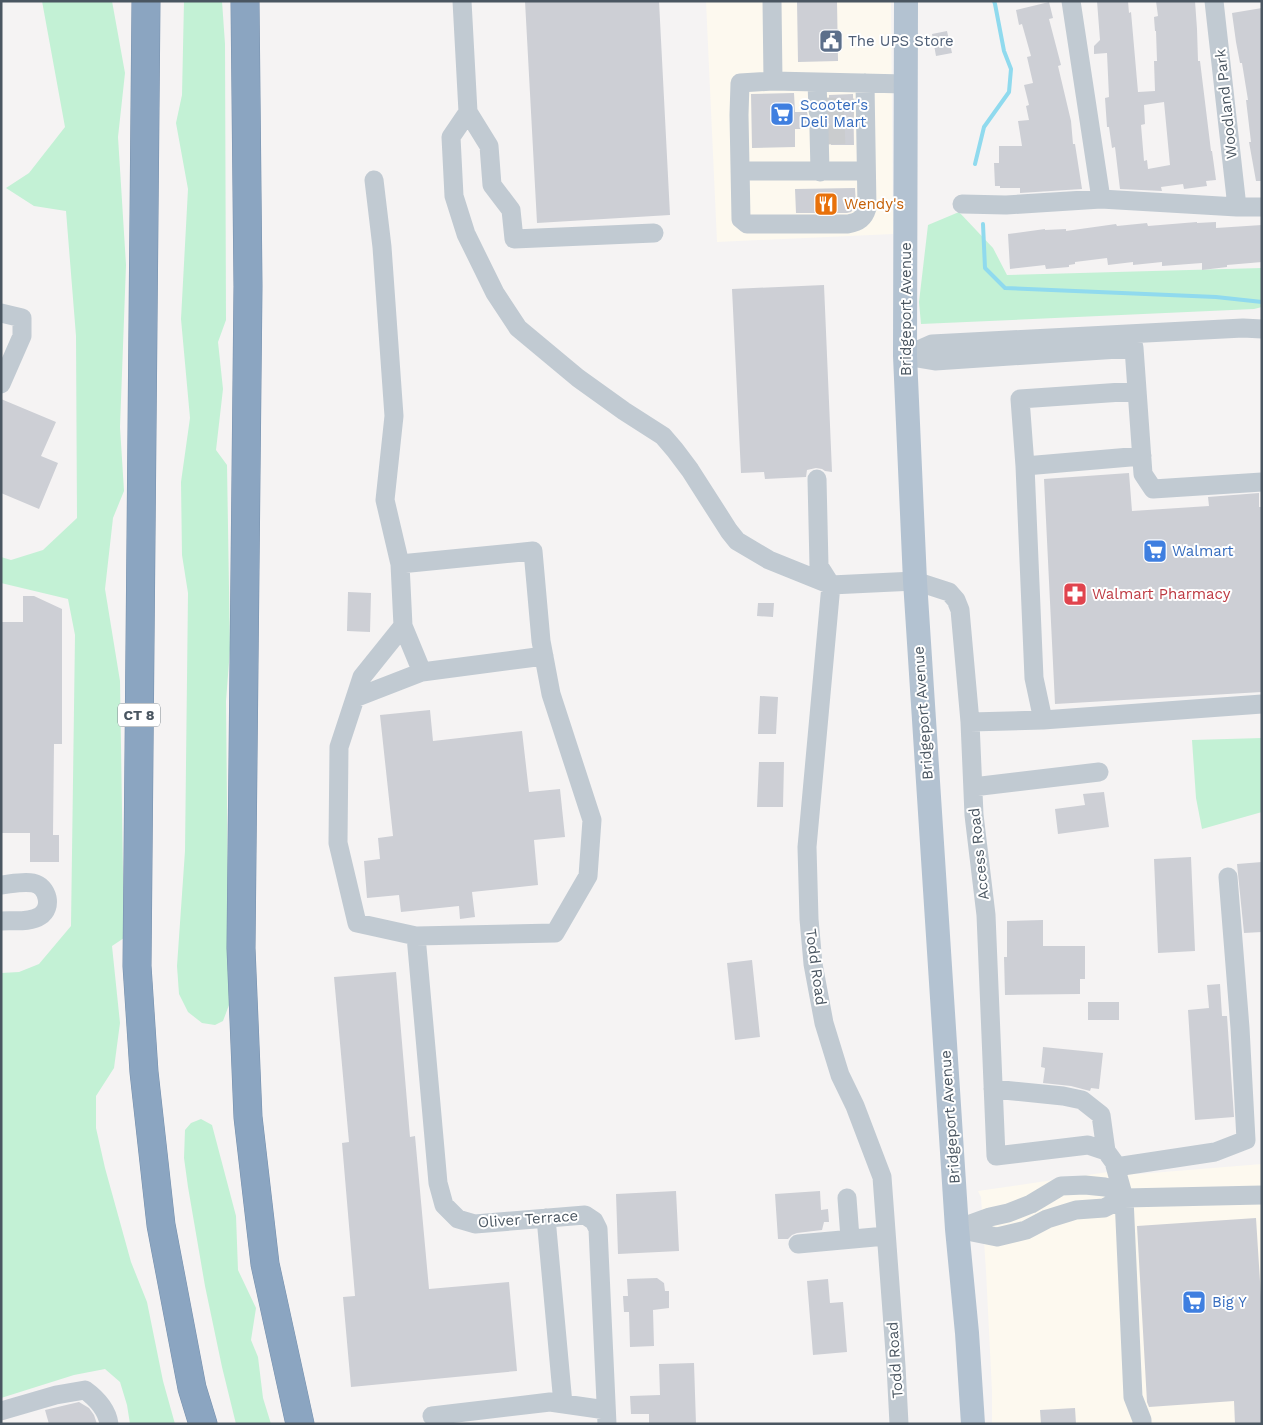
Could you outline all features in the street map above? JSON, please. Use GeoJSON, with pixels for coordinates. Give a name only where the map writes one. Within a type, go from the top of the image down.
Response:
{"type":"FeatureCollection","features":[{"type":"Feature","properties":{"kind":"highway","name":"CT 8"},"geometry":{"type":"LineString","coordinates":[[146,1],[137,966],[144,1072],[161,1225],[192,1388],[203,1424]]}},
{"type":"Feature","properties":{"kind":"highway"},"geometry":{"type":"LineString","coordinates":[[246,1],[248,286],[241,948],[248,1117],[265,1264],[300,1424]]}},
{"type":"Feature","properties":{"kind":"main road","name":"Bridgeport Avenue"},"geometry":{"type":"LineString","coordinates":[[906,1],[906,356],[914,581],[957,1230],[967,1333],[973,1424]]}},
{"type":"Feature","properties":{"kind":"street"},"geometry":{"type":"LineString","coordinates":[[462,1],[468,112],[489,146],[492,184],[511,210],[514,239],[654,233]]}},
{"type":"Feature","properties":{"kind":"street"},"geometry":{"type":"LineString","coordinates":[[772,1],[773,81]]}},
{"type":"Feature","properties":{"kind":"street"},"geometry":{"type":"LineString","coordinates":[[1071,1],[1101,199]]}},
{"type":"Feature","properties":{"kind":"street","name":"Woodland Park"},"geometry":{"type":"LineString","coordinates":[[1214,1],[1237,206]]}},
{"type":"Feature","properties":{"kind":"street"},"geometry":{"type":"LineString","coordinates":[[865,83],[860,108],[860,134],[866,171],[867,208],[865,215],[854,223],[838,224],[747,224],[741,219],[740,83],[773,81],[810,82],[865,83],[906,84]]}},
{"type":"Feature","properties":{"kind":"street"},"geometry":{"type":"LineString","coordinates":[[810,82],[821,121],[820,172]]}},
{"type":"Feature","properties":{"kind":"street"},"geometry":{"type":"LineString","coordinates":[[740,152],[748,144],[747,103],[750,91],[767,89],[794,90],[810,82]]}},
{"type":"Feature","properties":{"kind":"street"},"geometry":{"type":"LineString","coordinates":[[468,112],[451,137],[454,196],[466,234],[495,293],[518,328],[578,378],[663,436],[690,470],[737,541],[769,560],[830,585],[914,581]]}},
{"type":"Feature","properties":{"kind":"street"},"geometry":{"type":"LineString","coordinates":[[740,171],[866,171]]}},
{"type":"Feature","properties":{"kind":"street"},"geometry":{"type":"LineString","coordinates":[[374,180],[382,247],[394,416],[385,500],[400,564],[403,626],[422,672]]}},
{"type":"Feature","properties":{"kind":"street"},"geometry":{"type":"LineString","coordinates":[[962,204],[1006,205],[1101,199],[1262,207]]}},
{"type":"Feature","properties":{"kind":"street"},"geometry":{"type":"LineString","coordinates":[[1,313],[22,318],[22,336],[1,384]]}},
{"type":"Feature","properties":{"kind":"street"},"geometry":{"type":"LineString","coordinates":[[906,356],[934,362],[1243,328],[1262,328]]}},
{"type":"Feature","properties":{"kind":"street"},"geometry":{"type":"LineString","coordinates":[[1132,341],[1143,474],[1152,489],[1262,482]]}},
{"type":"Feature","properties":{"kind":"street"},"geometry":{"type":"LineString","coordinates":[[1043,720],[1034,678],[1025,466],[1020,399],[1137,391]]}},
{"type":"Feature","properties":{"kind":"street"},"geometry":{"type":"LineString","coordinates":[[1025,466],[1142,456]]}},
{"type":"Feature","properties":{"kind":"street"},"geometry":{"type":"LineString","coordinates":[[817,479],[819,566],[830,585]]}},
{"type":"Feature","properties":{"kind":"street"},"geometry":{"type":"LineString","coordinates":[[400,564],[534,551],[541,641],[551,694],[592,820],[588,876],[556,933],[416,936],[357,923],[338,843],[339,747],[362,677],[403,626]]}},
{"type":"Feature","properties":{"kind":"street","name":"Access Road"},"geometry":{"type":"LineString","coordinates":[[914,581],[949,592],[956,600],[960,610],[970,722],[974,815],[986,915],[996,1156],[1088,1145],[1111,1159]]}},
{"type":"Feature","properties":{"kind":"street","name":"Todd Road"},"geometry":{"type":"LineString","coordinates":[[830,585],[807,847],[809,919],[813,964],[824,1024],[840,1075],[855,1106],[882,1177],[896,1366],[898,1424]]}},
{"type":"Feature","properties":{"kind":"street"},"geometry":{"type":"LineString","coordinates":[[355,698],[422,672],[544,656]]}},
{"type":"Feature","properties":{"kind":"street"},"geometry":{"type":"LineString","coordinates":[[970,722],[1043,720],[1262,704]]}},
{"type":"Feature","properties":{"kind":"street"},"geometry":{"type":"LineString","coordinates":[[973,787],[1098,772]]}},
{"type":"Feature","properties":{"kind":"street"},"geometry":{"type":"LineString","coordinates":[[1111,1159],[1214,1152],[1246,1140],[1240,1028],[1228,877]]}},
{"type":"Feature","properties":{"kind":"street"},"geometry":{"type":"LineString","coordinates":[[1,884],[33,883],[42,887],[47,895],[48,907],[42,915],[34,920],[1,921]]}},
{"type":"Feature","properties":{"kind":"street","name":"Oliver Terrace"},"geometry":{"type":"LineString","coordinates":[[416,936],[438,1183],[444,1205],[458,1219],[475,1224],[585,1215],[594,1221],[598,1229],[607,1417]]}},
{"type":"Feature","properties":{"kind":"street"},"geometry":{"type":"LineString","coordinates":[[993,1089],[1062,1096],[1082,1100],[1101,1115],[1111,1159],[1124,1198],[1133,1397],[1142,1424]]}},
{"type":"Feature","properties":{"kind":"street"},"geometry":{"type":"LineString","coordinates":[[957,1230],[990,1216],[1008,1213],[1031,1204],[1061,1186],[1085,1185],[1105,1187],[1116,1190],[1124,1198]]}},
{"type":"Feature","properties":{"kind":"street"},"geometry":{"type":"LineString","coordinates":[[957,1230],[997,1237],[1026,1230],[1047,1219],[1076,1210],[1104,1208],[1124,1198],[1262,1195]]}},
{"type":"Feature","properties":{"kind":"street"},"geometry":{"type":"LineString","coordinates":[[847,1198],[850,1238]]}},
{"type":"Feature","properties":{"kind":"street"},"geometry":{"type":"LineString","coordinates":[[546,1218],[563,1404]]}},
{"type":"Feature","properties":{"kind":"street"},"geometry":{"type":"LineString","coordinates":[[798,1244],[886,1236]]}},
{"type":"Feature","properties":{"kind":"street"},"geometry":{"type":"LineString","coordinates":[[1,1411],[56,1395],[85,1390],[95,1398],[108,1418],[109,1424]]}},
{"type":"Feature","properties":{"kind":"street"},"geometry":{"type":"LineString","coordinates":[[432,1416],[480,1417],[550,1402],[607,1417]]}},
{"type":"Feature","properties":{"kind":"shaded area"},"geometry":{"type":"Polygon","coordinates":[[[706,1],[891,1],[893,234],[717,242],[706,1]]]}},
{"type":"Feature","properties":{"kind":"shaded area"},"geometry":{"type":"Polygon","coordinates":[[[1262,1164],[1262,1424],[992,1424],[986,1271],[981,1197],[978,1191],[1108,1172],[1139,1174],[1262,1164]]]}},
{"type":"Feature","properties":{"kind":"green space"},"geometry":{"type":"Polygon","coordinates":[[[42,1],[112,1],[125,73],[118,137],[126,265],[120,427],[124,491],[113,518],[105,589],[120,681],[124,938],[112,946],[120,1023],[114,1068],[96,1096],[96,1128],[131,1262],[147,1302],[163,1381],[175,1424],[130,1424],[120,1382],[105,1369],[74,1375],[1,1398],[1,973],[19,972],[39,964],[71,926],[75,635],[68,599],[1,583],[1,557],[11,560],[43,550],[77,518],[76,336],[66,211],[34,206],[6,188],[29,173],[65,127],[42,1]]]}},
{"type":"Feature","properties":{"kind":"green space"},"geometry":{"type":"Polygon","coordinates":[[[184,1],[222,1],[225,44],[226,320],[218,342],[223,389],[216,450],[227,465],[230,649],[226,701],[229,1005],[223,1021],[215,1025],[202,1023],[188,1012],[179,994],[177,966],[185,851],[188,593],[182,555],[181,482],[190,418],[181,319],[188,189],[176,123],[182,95],[184,1]]]}},
{"type":"Feature","properties":{"kind":"green space"},"geometry":{"type":"Polygon","coordinates":[[[959,212],[993,248],[1007,275],[1262,268],[1262,307],[1254,309],[921,324],[919,302],[928,225],[959,212]]]}},
{"type":"Feature","properties":{"kind":"green space"},"geometry":{"type":"Polygon","coordinates":[[[1262,738],[1262,812],[1202,829],[1196,798],[1192,740],[1262,738]]]}},
{"type":"Feature","properties":{"kind":"green space"},"geometry":{"type":"Polygon","coordinates":[[[201,1119],[212,1125],[236,1216],[238,1270],[256,1308],[251,1340],[258,1357],[263,1398],[271,1424],[236,1424],[222,1367],[205,1286],[184,1158],[185,1130],[191,1123],[201,1119]]]}},
{"type":"Feature","properties":{"kind":"building"},"geometry":{"type":"Polygon","coordinates":[[[525,1],[659,1],[670,215],[537,223],[525,1]]]}},
{"type":"Feature","properties":{"kind":"building"},"geometry":{"type":"Polygon","coordinates":[[[797,1],[837,1],[838,61],[798,62],[797,1]]]}},
{"type":"Feature","properties":{"kind":"building"},"geometry":{"type":"Polygon","coordinates":[[[1097,1],[1128,1],[1129,13],[1131,12],[1138,92],[1155,91],[1154,61],[1157,61],[1154,17],[1158,16],[1156,1],[1195,1],[1198,61],[1200,61],[1216,180],[1206,181],[1207,186],[1184,189],[1183,184],[1161,187],[1162,191],[1120,189],[1115,147],[1112,148],[1109,127],[1107,127],[1105,98],[1109,97],[1107,53],[1094,54],[1094,46],[1100,40],[1097,1]],[[1164,102],[1144,105],[1145,124],[1141,125],[1144,161],[1147,160],[1148,169],[1170,165],[1164,102]]]}},
{"type":"Feature","properties":{"kind":"building"},"geometry":{"type":"Polygon","coordinates":[[[1049,2],[1053,18],[1049,19],[1061,65],[1058,66],[1071,121],[1073,144],[1075,144],[1082,189],[1020,193],[1020,188],[1000,188],[1000,186],[995,186],[994,163],[999,163],[999,146],[1022,146],[1018,121],[1029,120],[1026,106],[1029,105],[1024,85],[1033,83],[1027,57],[1031,56],[1022,24],[1019,25],[1016,10],[1049,2]]]}},
{"type":"Feature","properties":{"kind":"building"},"geometry":{"type":"Polygon","coordinates":[[[1262,8],[1262,181],[1256,181],[1249,142],[1251,142],[1246,100],[1248,100],[1232,13],[1262,8]]]}},
{"type":"Feature","properties":{"kind":"building"},"geometry":{"type":"Polygon","coordinates":[[[947,31],[952,53],[936,56],[932,34],[947,31]]]}},
{"type":"Feature","properties":{"kind":"building"},"geometry":{"type":"Polygon","coordinates":[[[794,93],[795,112],[807,112],[808,117],[812,120],[808,129],[795,129],[795,147],[752,148],[751,94],[794,93]]]}},
{"type":"Feature","properties":{"kind":"building"},"geometry":{"type":"Polygon","coordinates":[[[853,94],[854,145],[831,145],[830,128],[825,120],[829,111],[829,95],[853,94]]]}},
{"type":"Feature","properties":{"kind":"building","name":"Wendy's"},"geometry":{"type":"Polygon","coordinates":[[[855,188],[856,206],[851,212],[796,213],[795,189],[855,188]]]}},
{"type":"Feature","properties":{"kind":"building"},"geometry":{"type":"Polygon","coordinates":[[[1216,222],[1216,228],[1262,225],[1262,262],[1227,265],[1227,267],[1202,270],[1202,263],[1162,266],[1162,262],[1133,265],[1133,262],[1108,265],[1107,258],[1075,262],[1075,264],[1069,265],[1069,267],[1046,269],[1045,265],[1010,269],[1008,234],[1045,229],[1066,229],[1066,231],[1116,224],[1117,226],[1147,223],[1148,226],[1216,222]]]}},
{"type":"Feature","properties":{"kind":"building"},"geometry":{"type":"Polygon","coordinates":[[[824,285],[832,472],[816,468],[807,470],[806,477],[765,479],[764,472],[741,473],[732,289],[824,285]]]}},
{"type":"Feature","properties":{"kind":"building"},"geometry":{"type":"Polygon","coordinates":[[[1,399],[56,422],[41,456],[58,463],[39,509],[1,493],[1,399]]]}},
{"type":"Feature","properties":{"kind":"building","name":"Walmart"},"geometry":{"type":"Polygon","coordinates":[[[1129,473],[1132,511],[1209,506],[1208,497],[1259,493],[1259,507],[1262,507],[1262,692],[1055,704],[1044,479],[1129,473]]]}},
{"type":"Feature","properties":{"kind":"building"},"geometry":{"type":"Polygon","coordinates":[[[348,592],[371,593],[370,632],[347,631],[348,592]]]}},
{"type":"Feature","properties":{"kind":"building"},"geometry":{"type":"Polygon","coordinates":[[[23,596],[34,596],[62,609],[62,744],[54,744],[53,835],[59,835],[59,862],[30,862],[30,833],[1,833],[1,622],[23,622],[23,596]]]}},
{"type":"Feature","properties":{"kind":"building"},"geometry":{"type":"Polygon","coordinates":[[[758,603],[774,603],[773,617],[757,616],[758,603]]]}},
{"type":"Feature","properties":{"kind":"building"},"geometry":{"type":"Polygon","coordinates":[[[760,696],[778,697],[776,734],[758,734],[760,696]]]}},
{"type":"Feature","properties":{"kind":"building"},"geometry":{"type":"Polygon","coordinates":[[[430,710],[433,741],[522,731],[529,792],[560,789],[565,837],[534,840],[538,885],[472,892],[475,917],[460,919],[459,906],[401,912],[399,895],[367,898],[364,861],[380,859],[378,838],[393,836],[380,715],[430,710]]]}},
{"type":"Feature","properties":{"kind":"building"},"geometry":{"type":"Polygon","coordinates":[[[759,762],[784,762],[783,807],[757,807],[759,762]]]}},
{"type":"Feature","properties":{"kind":"building"},"geometry":{"type":"Polygon","coordinates":[[[1104,792],[1109,827],[1058,834],[1055,809],[1085,805],[1083,794],[1104,792]]]}},
{"type":"Feature","properties":{"kind":"building"},"geometry":{"type":"Polygon","coordinates":[[[1191,857],[1195,951],[1158,953],[1154,859],[1191,857]]]}},
{"type":"Feature","properties":{"kind":"building"},"geometry":{"type":"Polygon","coordinates":[[[1262,862],[1262,932],[1244,933],[1237,864],[1262,862]]]}},
{"type":"Feature","properties":{"kind":"building"},"geometry":{"type":"Polygon","coordinates":[[[1043,920],[1043,946],[1085,946],[1085,979],[1080,979],[1080,994],[1005,995],[1004,957],[1007,957],[1007,921],[1043,920]]]}},
{"type":"Feature","properties":{"kind":"building"},"geometry":{"type":"Polygon","coordinates":[[[752,960],[760,1037],[735,1040],[727,963],[752,960]]]}},
{"type":"Feature","properties":{"kind":"building"},"geometry":{"type":"Polygon","coordinates":[[[396,972],[410,1137],[415,1136],[429,1289],[509,1282],[517,1371],[351,1387],[343,1297],[355,1296],[342,1143],[349,1142],[334,977],[396,972]]]}},
{"type":"Feature","properties":{"kind":"building"},"geometry":{"type":"Polygon","coordinates":[[[1220,984],[1222,1016],[1227,1016],[1234,1117],[1195,1120],[1188,1010],[1209,1008],[1207,985],[1220,984]]]}},
{"type":"Feature","properties":{"kind":"building"},"geometry":{"type":"Polygon","coordinates":[[[1088,1002],[1119,1002],[1119,1020],[1088,1020],[1088,1002]]]}},
{"type":"Feature","properties":{"kind":"building"},"geometry":{"type":"Polygon","coordinates":[[[1043,1047],[1103,1053],[1099,1089],[1091,1088],[1090,1091],[1071,1086],[1043,1083],[1045,1068],[1041,1067],[1043,1047]]]}},
{"type":"Feature","properties":{"kind":"building"},"geometry":{"type":"Polygon","coordinates":[[[676,1191],[679,1251],[618,1254],[616,1194],[676,1191]]]}},
{"type":"Feature","properties":{"kind":"building"},"geometry":{"type":"Polygon","coordinates":[[[820,1191],[821,1210],[828,1209],[829,1222],[824,1222],[822,1230],[797,1233],[788,1239],[778,1239],[775,1194],[820,1191]]]}},
{"type":"Feature","properties":{"kind":"building"},"geometry":{"type":"Polygon","coordinates":[[[1256,1218],[1262,1313],[1262,1424],[1235,1424],[1234,1401],[1149,1407],[1147,1402],[1137,1226],[1256,1218]]]}},
{"type":"Feature","properties":{"kind":"building"},"geometry":{"type":"Polygon","coordinates":[[[657,1278],[664,1283],[665,1291],[669,1291],[669,1308],[653,1310],[654,1346],[630,1347],[629,1312],[624,1312],[623,1296],[628,1296],[627,1279],[657,1278]]]}},
{"type":"Feature","properties":{"kind":"building"},"geometry":{"type":"Polygon","coordinates":[[[828,1279],[830,1303],[843,1302],[847,1352],[813,1355],[807,1281],[828,1279]]]}},
{"type":"Feature","properties":{"kind":"building"},"geometry":{"type":"Polygon","coordinates":[[[694,1363],[696,1424],[649,1424],[649,1414],[631,1414],[630,1396],[660,1395],[659,1364],[694,1363]]]}},
{"type":"Feature","properties":{"kind":"building"},"geometry":{"type":"Polygon","coordinates":[[[79,1402],[89,1408],[97,1424],[49,1424],[45,1410],[79,1402]]]}},
{"type":"Feature","properties":{"kind":"building"},"geometry":{"type":"Polygon","coordinates":[[[1075,1408],[1076,1424],[1041,1424],[1040,1410],[1075,1408]]]}},
{"type":"Feature","properties":{"kind":"waterway"},"geometry":{"type":"LineString","coordinates":[[975,164],[984,127],[1009,92],[1011,69],[1004,51],[994,1]]}},
{"type":"Feature","properties":{"kind":"waterway"},"geometry":{"type":"LineString","coordinates":[[983,224],[985,268],[1005,288],[1216,297],[1262,302]]}},
{"type":"Feature","properties":{"kind":"tunnel"},"geometry":{"type":"LineString","coordinates":[[825,107],[854,108]]}},
{"type":"Feature","properties":{"kind":"tunnel"},"geometry":{"type":"LineString","coordinates":[[826,135],[854,134]]}},
{"type":"Feature","properties":{"kind":"place","name":"The UPS Store"},"geometry":{"type":"Point","coordinates":[831,41]}},
{"type":"Feature","properties":{"kind":"place","name":"Scooter's Deli Mart"},"geometry":{"type":"Point","coordinates":[782,114]}},
{"type":"Feature","properties":{"kind":"place","name":"Wendy's"},"geometry":{"type":"Point","coordinates":[826,204]}},
{"type":"Feature","properties":{"kind":"place","name":"Walmart"},"geometry":{"type":"Point","coordinates":[1155,551]}},
{"type":"Feature","properties":{"kind":"place","name":"Walmart Pharmacy"},"geometry":{"type":"Point","coordinates":[1075,594]}},
{"type":"Feature","properties":{"kind":"place","name":"Big Y"},"geometry":{"type":"Point","coordinates":[1194,1302]}}]}
